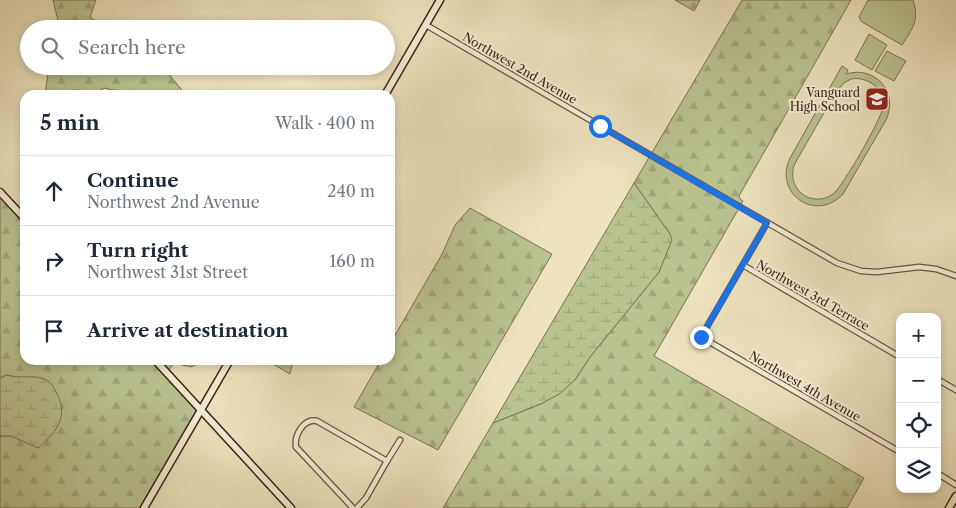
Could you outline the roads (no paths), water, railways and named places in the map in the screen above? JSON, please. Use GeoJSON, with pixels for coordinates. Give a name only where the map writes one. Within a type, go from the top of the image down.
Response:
{"type":"FeatureCollection","features":[{"type":"Feature","properties":{"kind":"street"},"geometry":{"type":"LineString","coordinates":[[388,90],[440,0]]}},
{"type":"Feature","properties":{"kind":"street","name":"Northwest 2nd Avenue"},"geometry":{"type":"LineString","coordinates":[[426,24],[837,263],[861,271],[877,272],[919,267],[936,269],[956,276]]}},
{"type":"Feature","properties":{"kind":"street"},"geometry":{"type":"LineString","coordinates":[[0,192],[20,214]]}},
{"type":"Feature","properties":{"kind":"street"},"geometry":{"type":"LineString","coordinates":[[743,265],[767,223]]}},
{"type":"Feature","properties":{"kind":"street","name":"Northwest 4th Avenue"},"geometry":{"type":"LineString","coordinates":[[743,265],[701,337],[896,450]]}},
{"type":"Feature","properties":{"kind":"street","name":"Northwest 3rd Terrace"},"geometry":{"type":"LineString","coordinates":[[743,265],[896,355]]}},
{"type":"Feature","properties":{"kind":"street"},"geometry":{"type":"LineString","coordinates":[[160,365],[292,508]]}},
{"type":"Feature","properties":{"kind":"street"},"geometry":{"type":"LineString","coordinates":[[144,508],[227,365]]}},
{"type":"Feature","properties":{"kind":"street"},"geometry":{"type":"LineString","coordinates":[[941,381],[956,390]]}},
{"type":"Feature","properties":{"kind":"street"},"geometry":{"type":"LineString","coordinates":[[353,508],[296,447],[296,437],[304,424],[311,420],[316,421],[387,461]]}},
{"type":"Feature","properties":{"kind":"street"},"geometry":{"type":"LineString","coordinates":[[357,508],[366,498],[400,440]]}},
{"type":"Feature","properties":{"kind":"street"},"geometry":{"type":"LineString","coordinates":[[941,476],[956,485]]}},
{"type":"Feature","properties":{"kind":"street"},"geometry":{"type":"LineString","coordinates":[[949,508],[956,496]]}},
{"type":"Feature","properties":{"kind":"place","name":"Vanguard High School"},"geometry":{"type":"Point","coordinates":[877,99]}}]}
